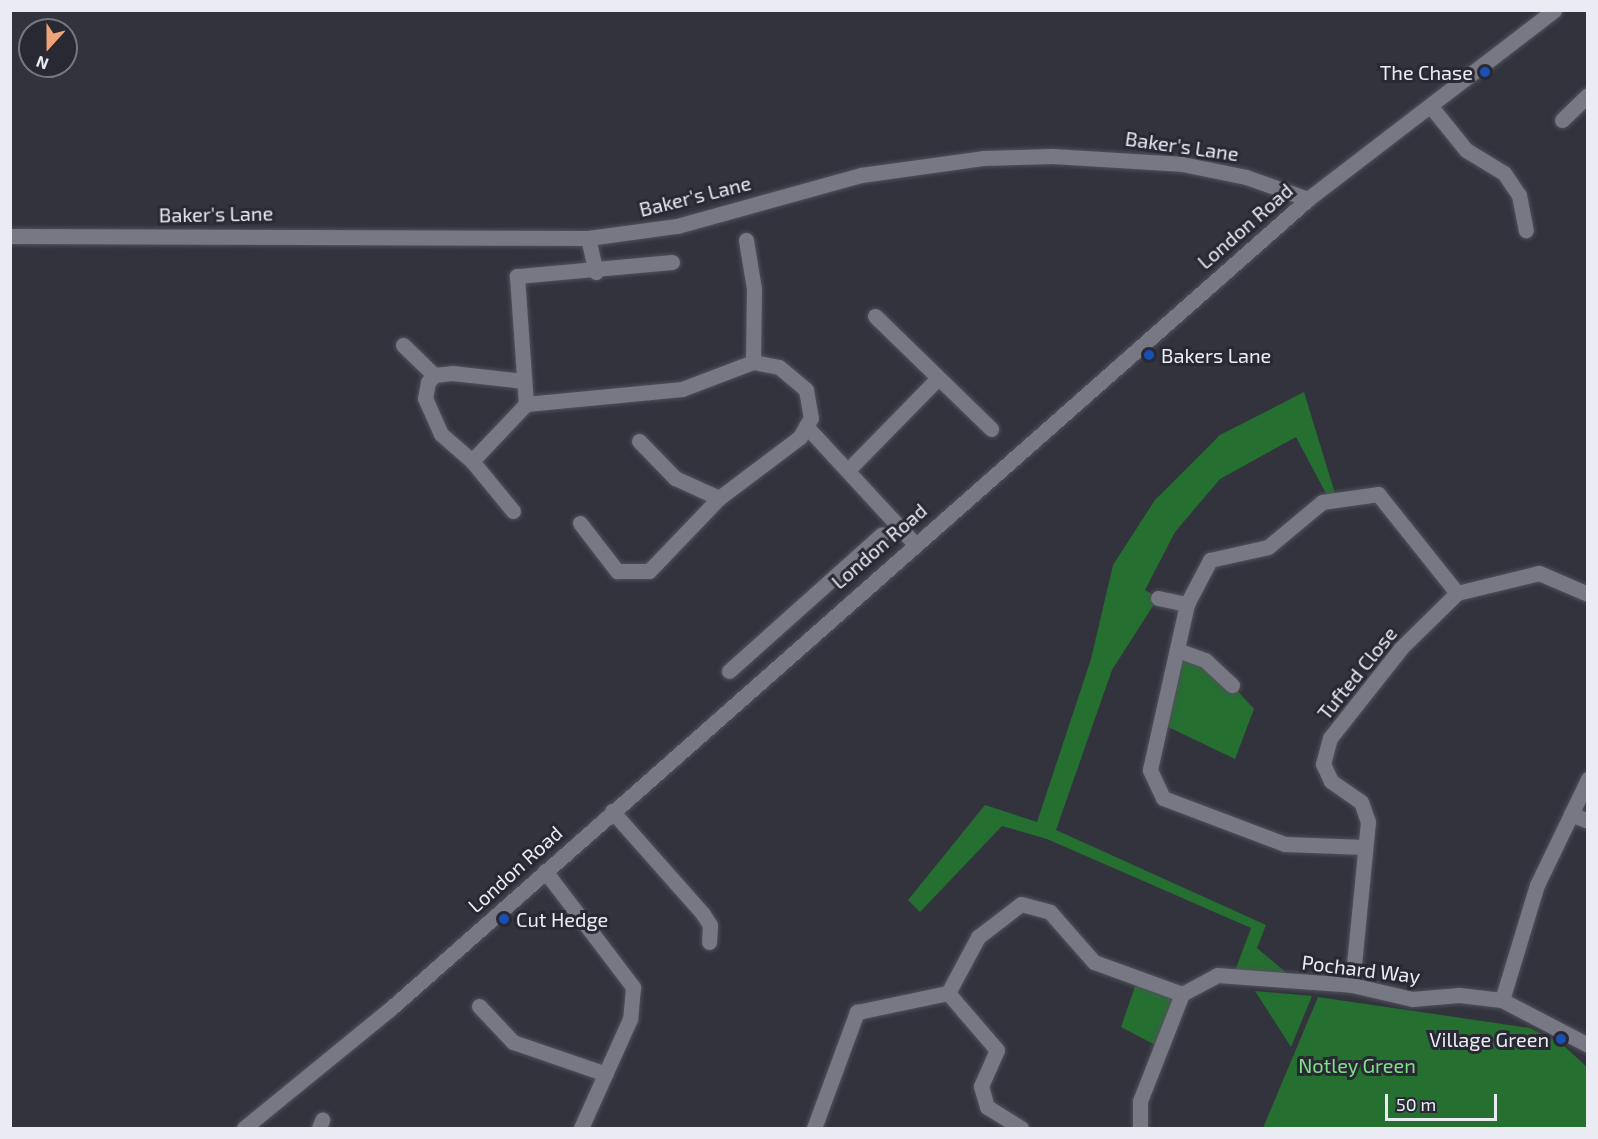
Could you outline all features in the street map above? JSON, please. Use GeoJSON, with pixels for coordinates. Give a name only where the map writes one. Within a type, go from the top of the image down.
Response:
{"type":"FeatureCollection","features":[{"type":"Feature","properties":{"kind":"street","name":"London Road"},"geometry":{"type":"LineString","coordinates":[[244,1128],[545,871],[914,543],[1308,199],[1432,108],[1554,10]]}},
{"type":"Feature","properties":{"kind":"street"},"geometry":{"type":"LineString","coordinates":[[1562,120],[1587,95]]}},
{"type":"Feature","properties":{"kind":"street"},"geometry":{"type":"LineString","coordinates":[[1432,108],[1467,150],[1504,173],[1519,195],[1526,230]]}},
{"type":"Feature","properties":{"kind":"street","name":"Baker's Lane"},"geometry":{"type":"LineString","coordinates":[[10,236],[588,238],[677,226],[861,175],[983,158],[1182,164],[1246,177],[1308,199]]}},
{"type":"Feature","properties":{"kind":"street"},"geometry":{"type":"LineString","coordinates":[[588,238],[596,273]]}},
{"type":"Feature","properties":{"kind":"street"},"geometry":{"type":"LineString","coordinates":[[746,240],[754,289],[753,362]]}},
{"type":"Feature","properties":{"kind":"street"},"geometry":{"type":"LineString","coordinates":[[526,404],[522,381],[522,320],[518,276],[596,273],[672,262]]}},
{"type":"Feature","properties":{"kind":"street"},"geometry":{"type":"LineString","coordinates":[[875,315],[937,379],[991,429]]}},
{"type":"Feature","properties":{"kind":"street"},"geometry":{"type":"LineString","coordinates":[[403,345],[434,375],[522,381]]}},
{"type":"Feature","properties":{"kind":"street"},"geometry":{"type":"LineString","coordinates":[[472,461],[526,404],[682,389],[753,362],[795,376],[806,390],[811,418],[800,437],[719,498],[649,571],[617,571],[580,523]]}},
{"type":"Feature","properties":{"kind":"street"},"geometry":{"type":"LineString","coordinates":[[434,375],[425,398],[441,434],[472,461],[513,511]]}},
{"type":"Feature","properties":{"kind":"street"},"geometry":{"type":"LineString","coordinates":[[848,470],[937,379]]}},
{"type":"Feature","properties":{"kind":"street"},"geometry":{"type":"LineString","coordinates":[[806,426],[914,543]]}},
{"type":"Feature","properties":{"kind":"street"},"geometry":{"type":"LineString","coordinates":[[639,441],[675,478],[719,498]]}},
{"type":"Feature","properties":{"kind":"street"},"geometry":{"type":"LineString","coordinates":[[1365,847],[1284,844],[1162,798],[1150,770],[1180,651],[1187,604],[1210,560],[1268,547],[1322,502],[1378,494],[1457,593],[1539,573],[1587,594]]}},
{"type":"Feature","properties":{"kind":"street"},"geometry":{"type":"LineString","coordinates":[[729,671],[882,534]]}},
{"type":"Feature","properties":{"kind":"street"},"geometry":{"type":"LineString","coordinates":[[818,591],[837,611]]}},
{"type":"Feature","properties":{"kind":"street","name":"Tufted Close"},"geometry":{"type":"LineString","coordinates":[[1352,985],[1368,822],[1361,802],[1331,781],[1323,764],[1330,738],[1401,648],[1457,593]]}},
{"type":"Feature","properties":{"kind":"street"},"geometry":{"type":"LineString","coordinates":[[1158,598],[1187,604]]}},
{"type":"Feature","properties":{"kind":"street"},"geometry":{"type":"LineString","coordinates":[[1180,651],[1205,660],[1232,685]]}},
{"type":"Feature","properties":{"kind":"street"},"geometry":{"type":"LineString","coordinates":[[1587,779],[1537,885],[1502,1000],[1587,1046]]}},
{"type":"Feature","properties":{"kind":"street"},"geometry":{"type":"LineString","coordinates":[[612,811],[703,914],[710,925],[709,942]]}},
{"type":"Feature","properties":{"kind":"street"},"geometry":{"type":"LineString","coordinates":[[1571,814],[1587,821]]}},
{"type":"Feature","properties":{"kind":"street"},"geometry":{"type":"LineString","coordinates":[[545,871],[633,987],[630,1019],[580,1128]]}},
{"type":"Feature","properties":{"kind":"street"},"geometry":{"type":"LineString","coordinates":[[948,993],[978,937],[1021,904],[1050,912],[1094,962],[1182,994],[1140,1101],[1140,1128]]}},
{"type":"Feature","properties":{"kind":"street","name":"Pochard Way"},"geometry":{"type":"LineString","coordinates":[[1182,994],[1217,975],[1352,985],[1412,999],[1459,995],[1502,1000]]}},
{"type":"Feature","properties":{"kind":"street"},"geometry":{"type":"LineString","coordinates":[[814,1128],[857,1012],[948,993]]}},
{"type":"Feature","properties":{"kind":"street"},"geometry":{"type":"LineString","coordinates":[[948,993],[997,1050],[981,1086],[987,1107],[1021,1128]]}},
{"type":"Feature","properties":{"kind":"street"},"geometry":{"type":"LineString","coordinates":[[479,1006],[513,1042],[606,1074]]}},
{"type":"Feature","properties":{"kind":"green space"},"geometry":{"type":"Polygon","coordinates":[[[1304,392],[1337,500],[1330,501],[1296,437],[1220,479],[1175,532],[1145,590],[1158,598],[1112,670],[1056,830],[1266,925],[1257,948],[1289,975],[1235,971],[1251,928],[1047,839],[1002,826],[920,912],[908,900],[985,805],[1037,822],[1091,659],[1113,565],[1155,500],[1220,435],[1304,392]]]}},
{"type":"Feature","properties":{"kind":"green space"},"geometry":{"type":"Polygon","coordinates":[[[1180,651],[1232,685],[1254,709],[1235,759],[1162,724],[1180,651]]]}},
{"type":"Feature","properties":{"kind":"green space"},"geometry":{"type":"Polygon","coordinates":[[[1138,978],[1182,994],[1159,1047],[1121,1027],[1138,978]]]}},
{"type":"Feature","properties":{"kind":"green space"},"geometry":{"type":"Polygon","coordinates":[[[1255,991],[1312,996],[1291,1047],[1255,991]]]}},
{"type":"Feature","properties":{"kind":"green space","name":"Notley Green"},"geometry":{"type":"Polygon","coordinates":[[[1318,997],[1530,1028],[1562,1044],[1587,1067],[1587,1128],[1263,1128],[1318,997]]]}},
{"type":"Feature","properties":{"kind":"place","name":"The Chase"},"geometry":{"type":"Point","coordinates":[1485,72]}},
{"type":"Feature","properties":{"kind":"place","name":"Bakers Lane"},"geometry":{"type":"Point","coordinates":[1149,355]}},
{"type":"Feature","properties":{"kind":"place","name":"Cut Hedge"},"geometry":{"type":"Point","coordinates":[504,919]}},
{"type":"Feature","properties":{"kind":"place","name":"Village Green"},"geometry":{"type":"Point","coordinates":[1561,1039]}}]}
